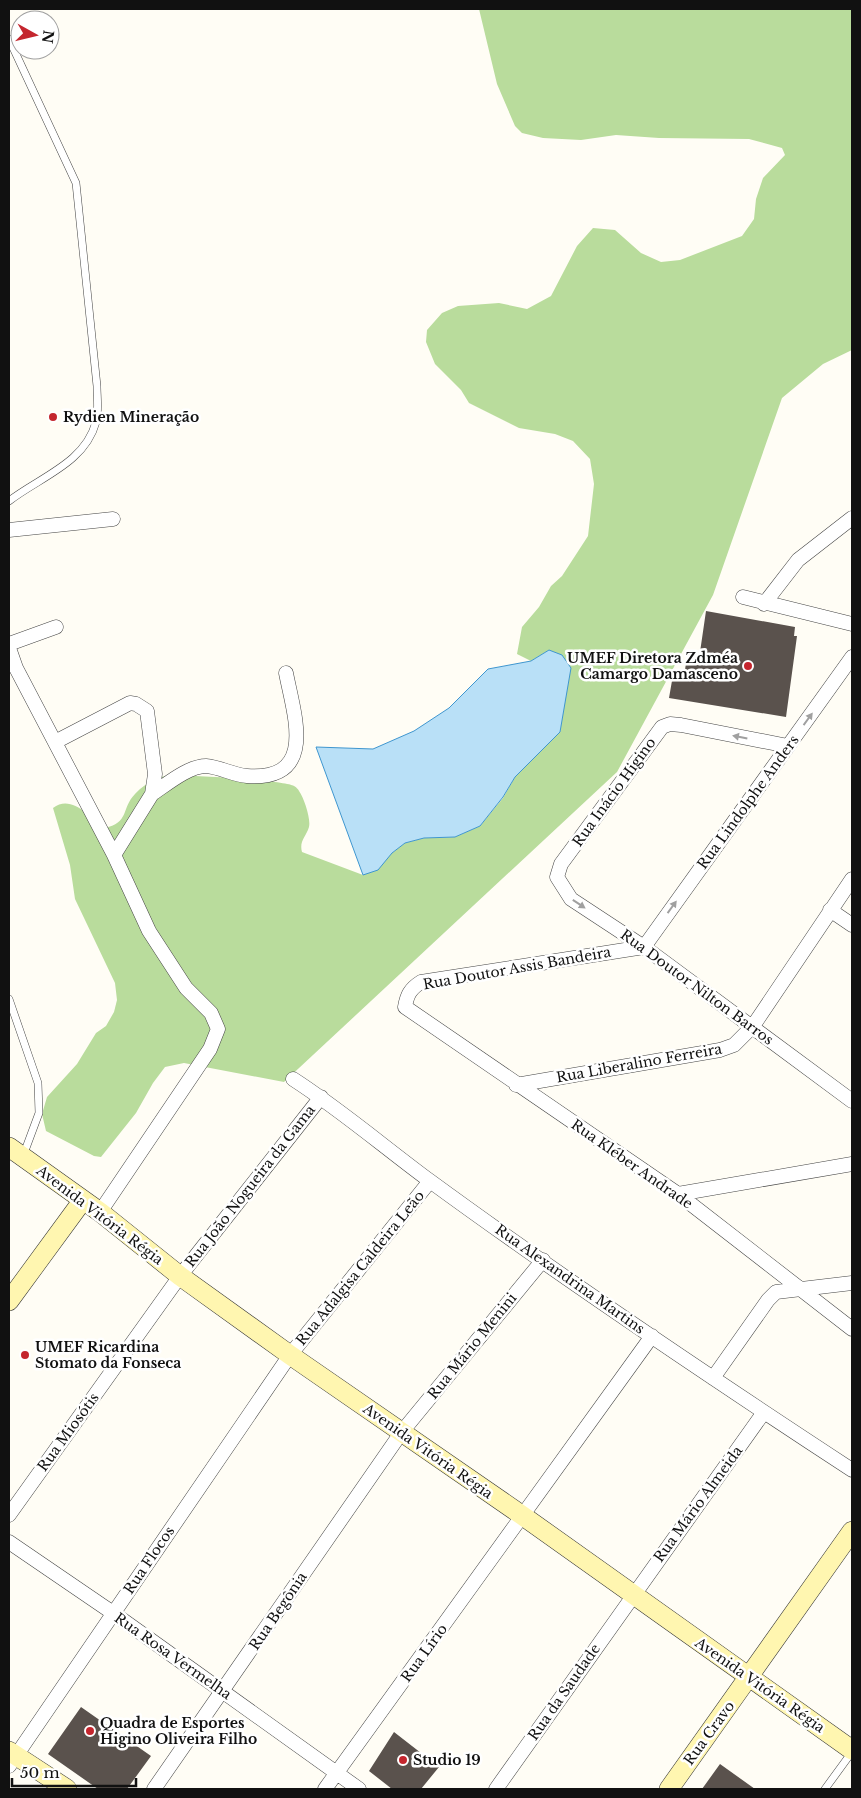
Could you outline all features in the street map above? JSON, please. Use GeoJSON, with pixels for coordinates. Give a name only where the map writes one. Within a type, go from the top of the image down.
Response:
{"type":"FeatureCollection","features":[{"type":"Feature","properties":{"kind":"street"},"geometry":{"type":"LineString","coordinates":[[9,530],[113,518]]}},
{"type":"Feature","properties":{"kind":"street"},"geometry":{"type":"LineString","coordinates":[[764,604],[798,560],[852,518]]}},
{"type":"Feature","properties":{"kind":"street"},"geometry":{"type":"LineString","coordinates":[[743,597],[764,604],[852,624]]}},
{"type":"Feature","properties":{"kind":"street"},"geometry":{"type":"LineString","coordinates":[[9,644],[56,627]]}},
{"type":"Feature","properties":{"kind":"street"},"geometry":{"type":"LineString","coordinates":[[9,648],[16,668],[114,855],[149,931],[186,988],[212,1013],[218,1029],[210,1048],[100,1212]]}},
{"type":"Feature","properties":{"kind":"street","name":"Rua Lindolphe Anders"},"geometry":{"type":"LineString","coordinates":[[644,947],[852,657]]}},
{"type":"Feature","properties":{"kind":"street"},"geometry":{"type":"LineString","coordinates":[[152,794],[194,769],[206,766],[247,776],[275,772],[288,766],[297,746],[286,673]]}},
{"type":"Feature","properties":{"kind":"street"},"geometry":{"type":"LineString","coordinates":[[55,742],[99,721],[123,706],[136,704],[147,711],[155,774],[152,794],[114,855]]}},
{"type":"Feature","properties":{"kind":"street","name":"Rua Inácio Higino"},"geometry":{"type":"LineString","coordinates":[[561,864],[662,727],[670,724],[681,725],[788,746]]}},
{"type":"Feature","properties":{"kind":"street","name":"Rua Doutor Nilton Barros"},"geometry":{"type":"LineString","coordinates":[[561,864],[557,877],[571,898],[644,947],[852,1101]]}},
{"type":"Feature","properties":{"kind":"street","name":"Rua Liberalino Ferreira"},"geometry":{"type":"LineString","coordinates":[[516,1085],[720,1050],[734,1045],[753,1026],[852,879]]}},
{"type":"Feature","properties":{"kind":"street"},"geometry":{"type":"LineString","coordinates":[[830,910],[852,924]]}},
{"type":"Feature","properties":{"kind":"street","name":"Rua Doutor Assis Bandeira"},"geometry":{"type":"LineString","coordinates":[[405,1008],[407,997],[413,988],[421,982],[644,947]]}},
{"type":"Feature","properties":{"kind":"street","name":"Rua Kléber Andrade"},"geometry":{"type":"LineString","coordinates":[[405,1008],[678,1194],[852,1329]]}},
{"type":"Feature","properties":{"kind":"street","name":"Rua Alexandrina Martins"},"geometry":{"type":"LineString","coordinates":[[293,1079],[321,1097],[430,1181],[713,1378],[852,1470]]}},
{"type":"Feature","properties":{"kind":"street","name":"Rua João Nogueira da Gama"},"geometry":{"type":"LineString","coordinates":[[180,1276],[321,1097]]}},
{"type":"Feature","properties":{"kind":"street","name":"Avenida Vitória Régia"},"geometry":{"type":"LineString","coordinates":[[16,1152],[100,1212],[180,1276],[290,1355],[523,1516],[632,1596],[749,1676],[852,1751]]}},
{"type":"Feature","properties":{"kind":"street"},"geometry":{"type":"LineString","coordinates":[[678,1194],[852,1164]]}},
{"type":"Feature","properties":{"kind":"street","name":"Rua Adalgisa Caldeira Leão"},"geometry":{"type":"LineString","coordinates":[[290,1355],[430,1181]]}},
{"type":"Feature","properties":{"kind":"street"},"geometry":{"type":"LineString","coordinates":[[9,1301],[83,1200]]}},
{"type":"Feature","properties":{"kind":"street","name":"Rua Mário Menini"},"geometry":{"type":"LineString","coordinates":[[401,1433],[543,1260]]}},
{"type":"Feature","properties":{"kind":"street","name":"Rua Miosótis"},"geometry":{"type":"LineString","coordinates":[[9,1515],[180,1276]]}},
{"type":"Feature","properties":{"kind":"street"},"geometry":{"type":"LineString","coordinates":[[713,1378],[768,1300],[776,1292],[852,1282]]}},
{"type":"Feature","properties":{"kind":"street","name":"Rua Lírio"},"geometry":{"type":"LineString","coordinates":[[325,1789],[652,1336]]}},
{"type":"Feature","properties":{"kind":"street","name":"Rua Flocos"},"geometry":{"type":"LineString","coordinates":[[11,1758],[290,1355]]}},
{"type":"Feature","properties":{"kind":"street","name":"Rua Mário Almeida"},"geometry":{"type":"LineString","coordinates":[[632,1596],[764,1412]]}},
{"type":"Feature","properties":{"kind":"street","name":"Rua Begônia"},"geometry":{"type":"LineString","coordinates":[[154,1789],[401,1433]]}},
{"type":"Feature","properties":{"kind":"street","name":"Rua Cravo"},"geometry":{"type":"LineString","coordinates":[[670,1789],[852,1531]]}},
{"type":"Feature","properties":{"kind":"street","name":"Rua Rosa Vermelha"},"geometry":{"type":"LineString","coordinates":[[9,1542],[113,1613],[359,1789]]}},
{"type":"Feature","properties":{"kind":"street","name":"Rua da Saudade"},"geometry":{"type":"LineString","coordinates":[[496,1789],[632,1596]]}},
{"type":"Feature","properties":{"kind":"street"},"geometry":{"type":"LineString","coordinates":[[11,1758],[67,1789]]}},
{"type":"Feature","properties":{"kind":"lane"},"geometry":{"type":"LineString","coordinates":[[9,39],[76,183],[97,386],[96,420],[86,445],[68,461],[9,501]]}},
{"type":"Feature","properties":{"kind":"lane"},"geometry":{"type":"LineString","coordinates":[[9,999],[38,1083],[39,1113],[16,1152]]}},
{"type":"Feature","properties":{"kind":"lane"},"geometry":{"type":"LineString","coordinates":[[825,1789],[852,1751]]}},
{"type":"Feature","properties":{"kind":"green space"},"geometry":{"type":"Polygon","coordinates":[[[479,9],[852,9],[852,350],[823,364],[782,398],[713,595],[617,772],[284,1082],[184,1063],[165,1067],[153,1083],[136,1113],[101,1157],[94,1156],[46,1131],[42,1114],[47,1097],[77,1064],[96,1033],[106,1026],[114,1012],[117,1000],[115,983],[75,899],[70,865],[53,808],[60,804],[73,805],[80,808],[104,828],[118,823],[137,792],[161,777],[250,779],[286,784],[295,786],[298,790],[303,798],[308,814],[309,827],[302,842],[302,852],[363,875],[405,843],[424,838],[455,837],[480,826],[503,798],[515,777],[560,732],[564,704],[549,650],[531,661],[517,654],[522,627],[539,607],[551,586],[562,576],[588,536],[594,484],[590,459],[573,441],[555,434],[519,428],[469,403],[461,390],[435,364],[426,342],[427,330],[442,313],[458,306],[499,303],[527,309],[551,296],[577,246],[593,228],[615,230],[641,253],[661,262],[680,260],[742,236],[754,219],[756,199],[763,178],[785,155],[782,148],[749,139],[659,138],[616,135],[581,140],[543,138],[522,133],[515,126],[497,84],[479,9]]]}},
{"type":"Feature","properties":{"kind":"water"},"geometry":{"type":"Polygon","coordinates":[[[549,650],[562,655],[571,668],[560,732],[515,777],[503,797],[480,826],[455,837],[424,838],[405,843],[392,853],[378,870],[363,875],[316,747],[373,749],[414,731],[449,708],[488,669],[531,661],[549,650]]]}},
{"type":"Feature","properties":{"kind":"building","name":"UMEF Diretora Zdméa Camargo Damasceno"},"geometry":{"type":"Polygon","coordinates":[[[706,611],[795,627],[794,636],[797,636],[786,717],[669,698],[673,675],[684,676],[687,657],[699,659],[706,611]]]}},
{"type":"Feature","properties":{"kind":"building","name":"Quadra de Esportes Higino Oliveira Filho"},"geometry":{"type":"Polygon","coordinates":[[[81,1707],[151,1756],[127,1789],[98,1789],[48,1754],[81,1707]]]}},
{"type":"Feature","properties":{"kind":"building","name":"Studio 19"},"geometry":{"type":"Polygon","coordinates":[[[394,1732],[439,1767],[421,1789],[392,1789],[369,1771],[394,1732]]]}},
{"type":"Feature","properties":{"kind":"building"},"geometry":{"type":"Polygon","coordinates":[[[720,1764],[755,1789],[702,1789],[720,1764]]]}},
{"type":"Feature","properties":{"kind":"place","name":"Rydien Mineração"},"geometry":{"type":"Point","coordinates":[53,417]}},
{"type":"Feature","properties":{"kind":"place","name":"UMEF Diretora Zdméa Camargo Damasceno"},"geometry":{"type":"Point","coordinates":[748,666]}},
{"type":"Feature","properties":{"kind":"place","name":"UMEF Ricardina Stomato da Fonseca"},"geometry":{"type":"Point","coordinates":[25,1355]}},
{"type":"Feature","properties":{"kind":"place","name":"Quadra de Esportes Higino Oliveira Filho"},"geometry":{"type":"Point","coordinates":[90,1731]}},
{"type":"Feature","properties":{"kind":"place","name":"Studio 19"},"geometry":{"type":"Point","coordinates":[403,1760]}}]}
